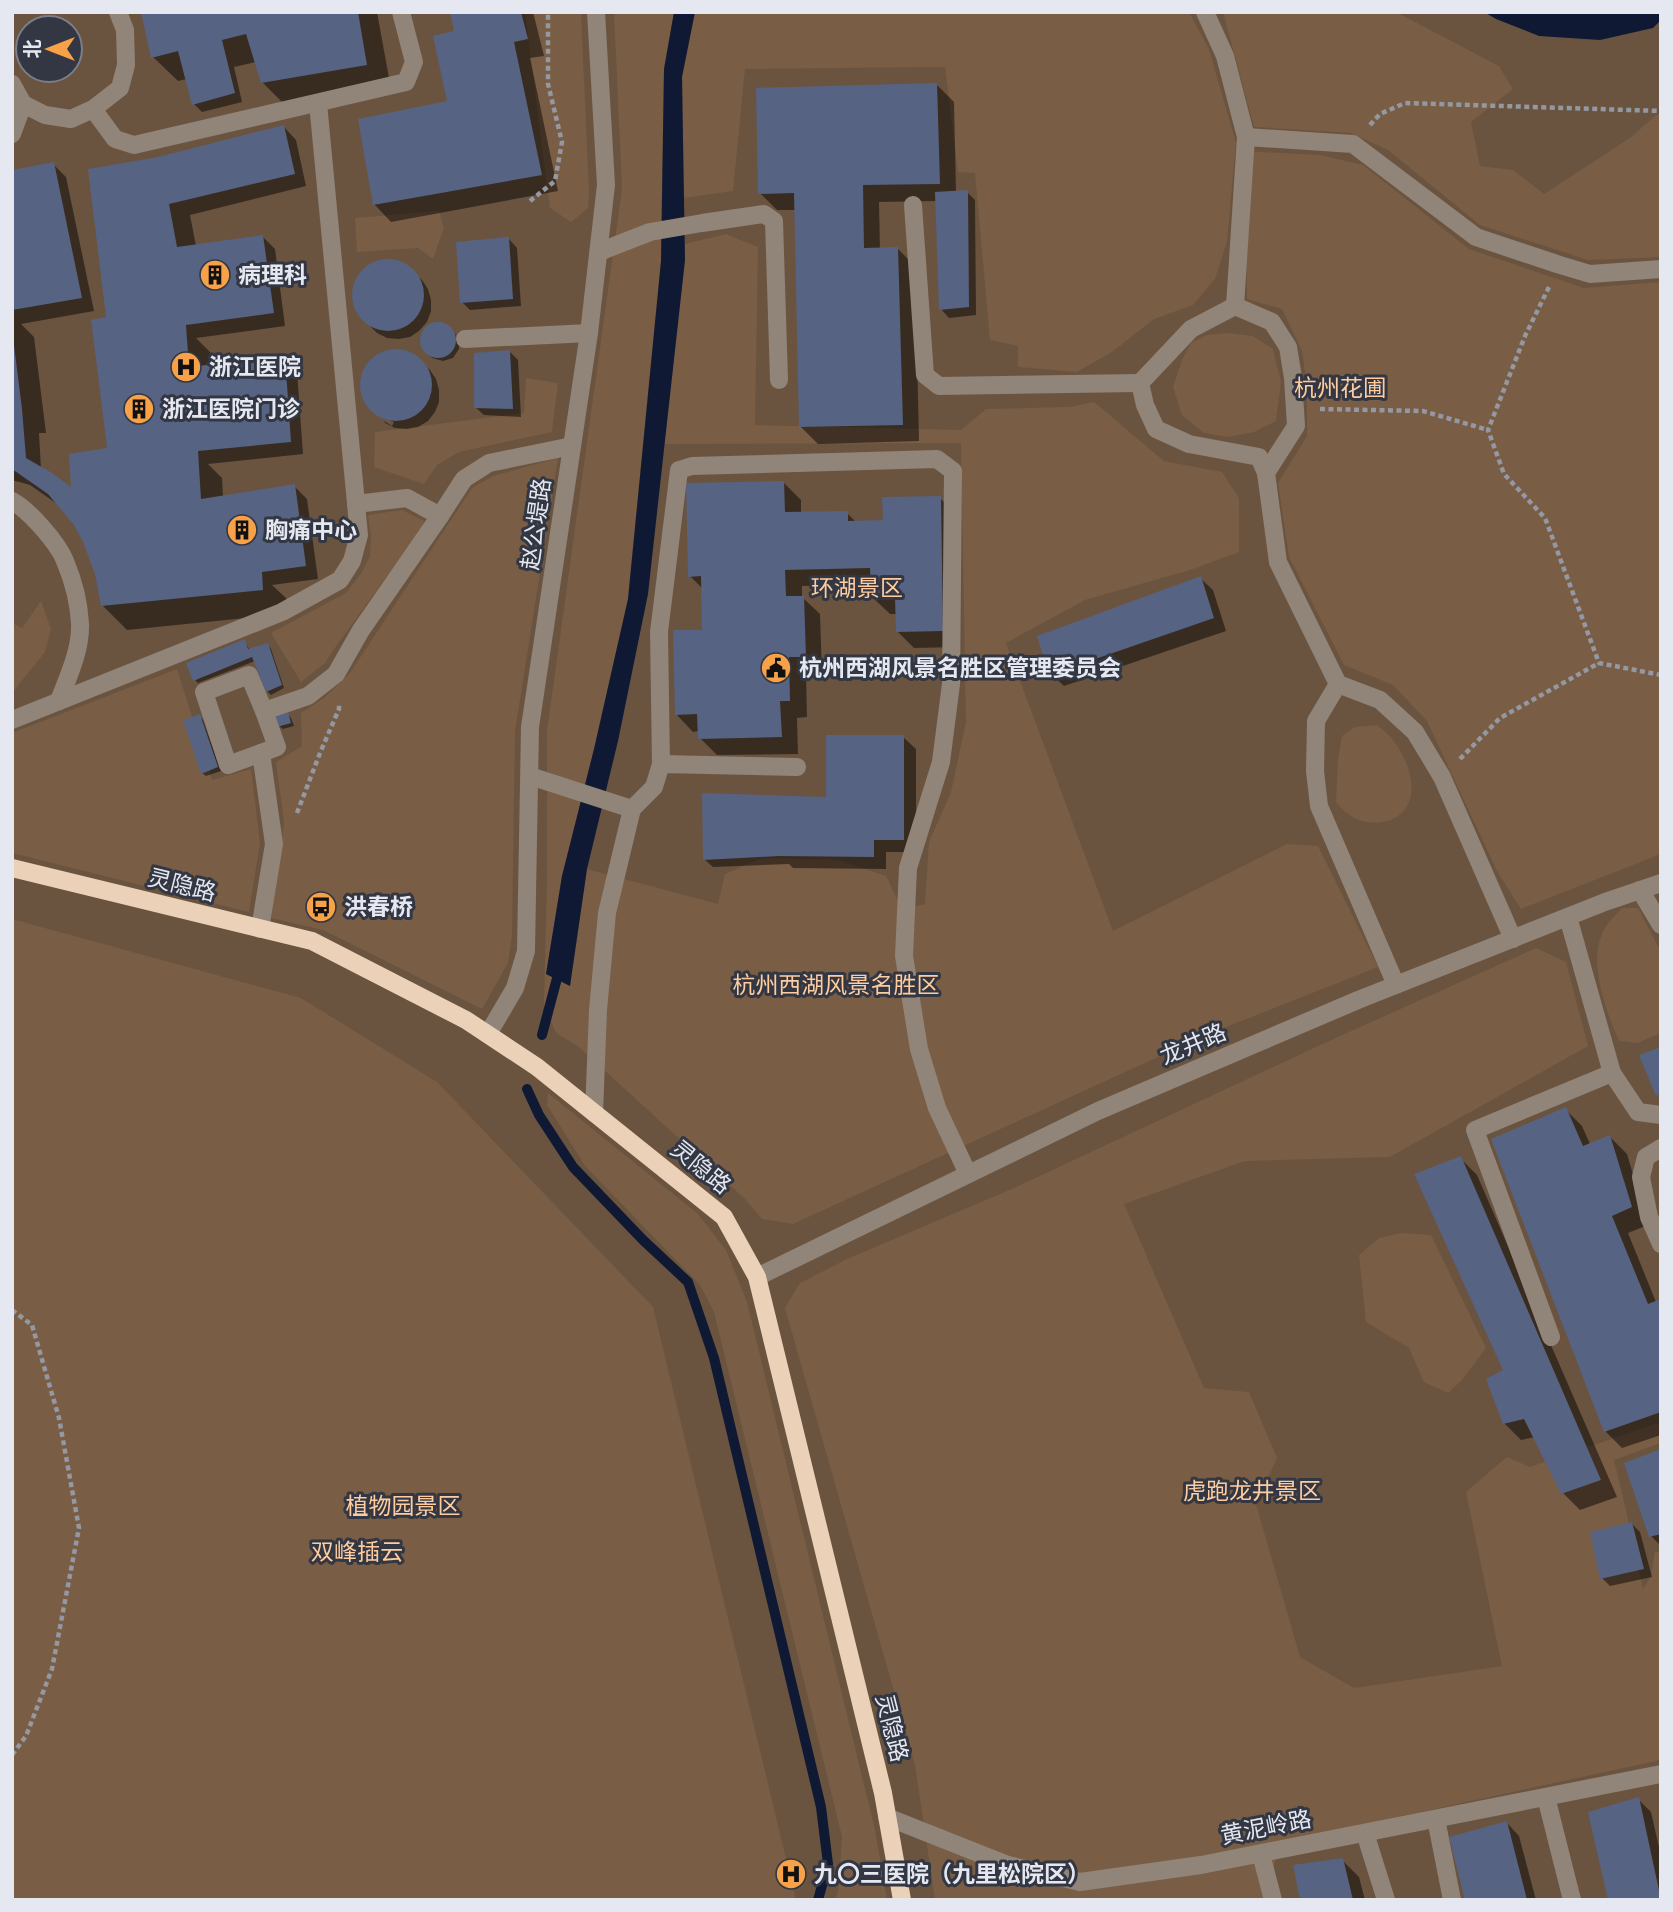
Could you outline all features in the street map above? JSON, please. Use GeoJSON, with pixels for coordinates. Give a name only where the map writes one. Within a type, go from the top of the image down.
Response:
{"type":"FeatureCollection","features":[{"type":"Feature","properties":{"kind":"main road","name":"灵隐路"},"geometry":{"type":"LineString","coordinates":[[12,868],[312,942],[466,1020],[488,1034],[537,1067],[724,1217],[757,1277],[887,1817],[902,1900]]}},
{"type":"Feature","properties":{"kind":"street"},"geometry":{"type":"LineString","coordinates":[[12,84],[23,104],[45,115],[71,119],[93,109],[120,88],[126,65],[125,30],[118,12]]}},
{"type":"Feature","properties":{"kind":"street"},"geometry":{"type":"LineString","coordinates":[[93,109],[116,139],[134,145],[406,82],[414,62],[401,12]]}},
{"type":"Feature","properties":{"kind":"street","name":"赵公堤路"},"geometry":{"type":"LineString","coordinates":[[488,1034],[515,988],[526,951],[530,727],[589,333],[606,185],[596,12]]}},
{"type":"Feature","properties":{"kind":"street"},"geometry":{"type":"LineString","coordinates":[[1205,12],[1225,56],[1246,137],[1236,306]]}},
{"type":"Feature","properties":{"kind":"street"},"geometry":{"type":"LineString","coordinates":[[12,720],[282,612],[340,580],[352,561],[359,535],[318,103]]}},
{"type":"Feature","properties":{"kind":"street"},"geometry":{"type":"LineString","coordinates":[[12,134],[23,104]]}},
{"type":"Feature","properties":{"kind":"street"},"geometry":{"type":"LineString","coordinates":[[1246,137],[1353,144],[1476,237],[1560,265],[1590,274],[1661,269]]}},
{"type":"Feature","properties":{"kind":"street"},"geometry":{"type":"LineString","coordinates":[[913,205],[925,375],[939,386],[1140,383],[1191,329],[1236,306]]}},
{"type":"Feature","properties":{"kind":"street"},"geometry":{"type":"LineString","coordinates":[[599,252],[650,232],[694,224],[764,214],[774,221],[779,380]]}},
{"type":"Feature","properties":{"kind":"street"},"geometry":{"type":"LineString","coordinates":[[1236,306],[1272,322],[1288,347],[1296,426],[1266,473]]}},
{"type":"Feature","properties":{"kind":"street"},"geometry":{"type":"LineString","coordinates":[[465,339],[589,333]]}},
{"type":"Feature","properties":{"kind":"street"},"geometry":{"type":"LineString","coordinates":[[1140,383],[1145,405],[1156,429],[1189,444],[1259,457],[1266,473],[1278,562],[1338,684],[1380,700],[1415,732],[1442,777],[1513,939]]}},
{"type":"Feature","properties":{"kind":"street"},"geometry":{"type":"LineString","coordinates":[[264,711],[308,696],[336,674],[361,630],[464,479],[489,463],[572,446]]}},
{"type":"Feature","properties":{"kind":"street"},"geometry":{"type":"LineString","coordinates":[[594,1113],[597,1010],[607,913],[632,809],[654,788],[661,764],[659,632],[679,470],[692,467],[937,459],[953,471],[951,684],[941,762],[908,868],[904,956],[919,1049],[937,1108],[968,1174]]}},
{"type":"Feature","properties":{"kind":"street"},"geometry":{"type":"LineString","coordinates":[[356,504],[407,498],[440,516]]}},
{"type":"Feature","properties":{"kind":"street"},"geometry":{"type":"LineString","coordinates":[[12,501],[23,507],[65,559],[76,594],[80,625],[75,658],[59,701]]}},
{"type":"Feature","properties":{"kind":"street"},"geometry":{"type":"LineString","coordinates":[[249,675],[264,711],[277,747],[228,765],[204,692],[249,675]]}},
{"type":"Feature","properties":{"kind":"street"},"geometry":{"type":"LineString","coordinates":[[1338,684],[1317,721],[1315,771],[1319,806],[1396,985]]}},
{"type":"Feature","properties":{"kind":"street"},"geometry":{"type":"LineString","coordinates":[[260,929],[274,844],[261,754]]}},
{"type":"Feature","properties":{"kind":"street"},"geometry":{"type":"LineString","coordinates":[[661,764],[797,767]]}},
{"type":"Feature","properties":{"kind":"street"},"geometry":{"type":"LineString","coordinates":[[530,776],[632,809]]}},
{"type":"Feature","properties":{"kind":"street","name":"龙井路"},"geometry":{"type":"LineString","coordinates":[[757,1277],[1098,1111],[1396,985],[1661,883]]}},
{"type":"Feature","properties":{"kind":"street"},"geometry":{"type":"LineString","coordinates":[[1640,890],[1661,925]]}},
{"type":"Feature","properties":{"kind":"street"},"geometry":{"type":"LineString","coordinates":[[1568,917],[1612,1073],[1638,1112],[1661,1115]]}},
{"type":"Feature","properties":{"kind":"street"},"geometry":{"type":"LineString","coordinates":[[1551,1337],[1475,1130],[1612,1073]]}},
{"type":"Feature","properties":{"kind":"street"},"geometry":{"type":"LineString","coordinates":[[1661,1148],[1647,1157],[1641,1177],[1649,1217],[1661,1244]]}},
{"type":"Feature","properties":{"kind":"street","name":"黄泥岭路"},"geometry":{"type":"LineString","coordinates":[[887,1817],[1008,1865],[1080,1882],[1261,1854],[1661,1774]]}},
{"type":"Feature","properties":{"kind":"street"},"geometry":{"type":"LineString","coordinates":[[1546,1797],[1572,1900]]}},
{"type":"Feature","properties":{"kind":"street"},"geometry":{"type":"LineString","coordinates":[[1436,1819],[1452,1900]]}},
{"type":"Feature","properties":{"kind":"street"},"geometry":{"type":"LineString","coordinates":[[1365,1833],[1386,1900]]}},
{"type":"Feature","properties":{"kind":"street"},"geometry":{"type":"LineString","coordinates":[[1261,1854],[1273,1900]]}},
{"type":"Feature","properties":{"kind":"path"},"geometry":{"type":"LineString","coordinates":[[530,201],[555,181],[562,142],[548,84],[548,12]]}},
{"type":"Feature","properties":{"kind":"path"},"geometry":{"type":"LineString","coordinates":[[1353,144],[1380,114],[1405,103],[1661,111]]}},
{"type":"Feature","properties":{"kind":"path"},"geometry":{"type":"LineString","coordinates":[[1560,265],[1525,336],[1488,430],[1504,474],[1545,518],[1599,663]]}},
{"type":"Feature","properties":{"kind":"path"},"geometry":{"type":"LineString","coordinates":[[1294,408],[1423,411],[1488,430]]}},
{"type":"Feature","properties":{"kind":"path"},"geometry":{"type":"LineString","coordinates":[[1442,777],[1500,718],[1599,663],[1661,675]]}},
{"type":"Feature","properties":{"kind":"path"},"geometry":{"type":"LineString","coordinates":[[274,844],[292,827],[339,709],[336,674]]}},
{"type":"Feature","properties":{"kind":"path"},"geometry":{"type":"LineString","coordinates":[[12,1310],[32,1325],[59,1418],[79,1528],[52,1669],[26,1736],[12,1755]]}},
{"type":"Feature","properties":{"kind":"green space","name":"杭州西湖风景名胜区"},"geometry":{"type":"Polygon","coordinates":[[[12,12],[1661,12],[1661,1900],[12,1900],[12,12]]]}},
{"type":"Feature","properties":{"kind":"green space"},"geometry":{"type":"Polygon","coordinates":[[[525,12],[581,12],[589,191],[588,208],[571,222],[550,208],[525,12]]]}},
{"type":"Feature","properties":{"kind":"green space"},"geometry":{"type":"Polygon","coordinates":[[[614,12],[674,12],[664,69],[661,261],[628,599],[562,876],[546,974],[570,986],[587,869],[718,904],[725,874],[762,858],[839,860],[886,876],[902,909],[925,904],[929,842],[951,792],[966,722],[961,443],[664,444],[685,244],[726,234],[758,247],[755,425],[961,430],[986,409],[1069,407],[1094,402],[1164,461],[1222,472],[1239,498],[1239,552],[1190,570],[1085,600],[1006,643],[1113,931],[1287,844],[1318,846],[1378,967],[1216,1031],[793,1224],[762,1219],[744,1198],[579,1047],[556,1033],[544,1005],[547,731],[622,189],[614,12]]]}},
{"type":"Feature","properties":{"kind":"green space"},"geometry":{"type":"Polygon","coordinates":[[[695,12],[1189,12],[1209,49],[1236,143],[1227,242],[1215,279],[1193,305],[1154,319],[1112,352],[1077,372],[1018,367],[1018,346],[990,340],[975,173],[958,172],[945,67],[745,69],[733,191],[683,198],[682,77],[695,12]]]}},
{"type":"Feature","properties":{"kind":"green space"},"geometry":{"type":"Polygon","coordinates":[[[1223,12],[1396,12],[1499,66],[1513,89],[1471,122],[1480,166],[1513,170],[1544,194],[1630,138],[1661,111],[1661,257],[1588,260],[1480,225],[1388,150],[1351,133],[1254,127],[1223,12]]]}},
{"type":"Feature","properties":{"kind":"green space","name":"杭州花圃"},"geometry":{"type":"Polygon","coordinates":[[[1245,151],[1320,155],[1363,165],[1469,249],[1584,288],[1661,282],[1661,854],[1521,909],[1497,871],[1427,721],[1393,685],[1344,665],[1289,557],[1278,483],[1307,436],[1307,386],[1302,351],[1282,309],[1247,299],[1245,151]]]}},
{"type":"Feature","properties":{"kind":"green space"},"geometry":{"type":"Polygon","coordinates":[[[439,211],[444,228],[433,259],[418,248],[357,252],[355,218],[439,211]]]}},
{"type":"Feature","properties":{"kind":"green space"},"geometry":{"type":"Polygon","coordinates":[[[1228,333],[1253,336],[1273,349],[1281,382],[1276,421],[1254,432],[1228,437],[1204,433],[1182,415],[1173,387],[1191,343],[1207,335],[1228,333]]]}},
{"type":"Feature","properties":{"kind":"green space"},"geometry":{"type":"Polygon","coordinates":[[[526,378],[558,383],[552,432],[459,452],[437,465],[424,484],[374,467],[375,432],[524,413],[526,378]]]}},
{"type":"Feature","properties":{"kind":"green space"},"geometry":{"type":"Polygon","coordinates":[[[558,458],[515,732],[512,936],[508,963],[482,1009],[323,930],[271,918],[284,823],[276,762],[302,746],[301,713],[324,698],[350,673],[472,488],[493,476],[558,458]]]}},
{"type":"Feature","properties":{"kind":"green space"},"geometry":{"type":"Polygon","coordinates":[[[402,510],[426,522],[325,663],[301,682],[271,633],[346,593],[370,556],[368,515],[402,510]]]}},
{"type":"Feature","properties":{"kind":"green space"},"geometry":{"type":"Polygon","coordinates":[[[41,601],[51,629],[45,652],[12,693],[12,623],[22,628],[41,601]]]}},
{"type":"Feature","properties":{"kind":"green space"},"geometry":{"type":"Polygon","coordinates":[[[177,669],[212,780],[251,769],[260,843],[249,912],[12,853],[12,733],[177,669]]]}},
{"type":"Feature","properties":{"kind":"green space"},"geometry":{"type":"Polygon","coordinates":[[[1377,725],[1402,753],[1412,786],[1405,810],[1390,820],[1373,823],[1355,818],[1336,802],[1342,736],[1355,727],[1377,725]]]}},
{"type":"Feature","properties":{"kind":"green space"},"geometry":{"type":"Polygon","coordinates":[[[1622,908],[1638,908],[1661,952],[1661,1033],[1638,1043],[1619,1041],[1604,1001],[1598,971],[1599,942],[1606,927],[1622,908]]]}},
{"type":"Feature","properties":{"kind":"green space","name":"双峰插云"},"geometry":{"type":"Polygon","coordinates":[[[12,919],[301,998],[437,1082],[653,1307],[796,1900],[12,1900],[12,919]]]}},
{"type":"Feature","properties":{"kind":"green space","name":"虎跑龙井景区"},"geometry":{"type":"Polygon","coordinates":[[[1536,948],[1566,962],[1588,1046],[1390,1157],[1245,1161],[1124,1204],[1204,1388],[1249,1392],[1277,1458],[1256,1504],[1300,1657],[1354,1688],[1502,1666],[1466,1492],[1507,1457],[1530,1467],[1661,1422],[1661,1443],[1614,1460],[1643,1589],[1651,1576],[1655,1552],[1661,1551],[1661,1760],[1281,1842],[1264,1900],[935,1900],[915,1765],[785,1308],[800,1283],[847,1259],[1014,1188],[1536,948]]]}},
{"type":"Feature","properties":{"kind":"green space"},"geometry":{"type":"Polygon","coordinates":[[[548,1093],[698,1214],[726,1250],[747,1302],[875,1830],[887,1900],[835,1900],[842,1837],[714,1312],[700,1285],[585,1166],[547,1105],[548,1093]]]}},
{"type":"Feature","properties":{"kind":"green space"},"geometry":{"type":"Polygon","coordinates":[[[1402,1233],[1431,1235],[1486,1348],[1462,1380],[1448,1393],[1424,1382],[1409,1348],[1366,1322],[1359,1255],[1379,1238],[1402,1233]]]}},
{"type":"Feature","properties":{"kind":"water"},"geometry":{"type":"Polygon","coordinates":[[[674,12],[695,12],[682,77],[685,260],[648,594],[618,741],[587,869],[570,986],[546,974],[562,876],[628,599],[661,261],[664,69],[674,12]]]}},
{"type":"Feature","properties":{"kind":"water"},"geometry":{"type":"Polygon","coordinates":[[[1484,12],[1661,12],[1661,20],[1653,28],[1600,40],[1539,36],[1484,12]]]}},
{"type":"Feature","properties":{"kind":"building"},"geometry":{"type":"Polygon","coordinates":[[[141,12],[358,12],[367,65],[261,83],[246,34],[222,40],[235,93],[192,105],[178,51],[151,58],[141,12]]]}},
{"type":"Feature","properties":{"kind":"building"},"geometry":{"type":"Polygon","coordinates":[[[450,12],[521,12],[528,39],[514,42],[542,175],[373,205],[358,119],[447,101],[433,36],[454,31],[450,12]]]}},
{"type":"Feature","properties":{"kind":"building"},"geometry":{"type":"Polygon","coordinates":[[[937,83],[940,184],[863,185],[864,248],[898,247],[903,425],[799,427],[794,193],[758,194],[756,88],[937,83]]]}},
{"type":"Feature","properties":{"kind":"building"},"geometry":{"type":"Polygon","coordinates":[[[284,125],[295,174],[169,204],[177,247],[263,235],[274,313],[186,325],[189,367],[285,356],[291,442],[198,451],[201,499],[295,484],[306,566],[262,572],[263,590],[101,606],[95,574],[74,525],[48,494],[12,469],[12,345],[26,458],[71,487],[69,454],[107,448],[91,320],[106,317],[88,169],[158,157],[284,125]]]}},
{"type":"Feature","properties":{"kind":"building"},"geometry":{"type":"Polygon","coordinates":[[[54,162],[82,298],[12,310],[12,170],[54,162]]]}},
{"type":"Feature","properties":{"kind":"building"},"geometry":{"type":"Polygon","coordinates":[[[968,190],[969,307],[939,310],[935,192],[968,190]]]}},
{"type":"Feature","properties":{"kind":"building"},"geometry":{"type":"Polygon","coordinates":[[[509,237],[513,299],[460,303],[456,242],[509,237]]]}},
{"type":"Feature","properties":{"kind":"building"},"geometry":{"type":"Polygon","coordinates":[[[388,259],[402,262],[414,269],[421,281],[424,295],[421,309],[414,321],[402,328],[388,331],[374,328],[362,321],[355,309],[352,295],[355,281],[362,269],[374,262],[388,259]]]}},
{"type":"Feature","properties":{"kind":"building"},"geometry":{"type":"Polygon","coordinates":[[[438,322],[451,327],[456,340],[451,353],[438,358],[425,353],[420,340],[425,327],[438,322]]]}},
{"type":"Feature","properties":{"kind":"building"},"geometry":{"type":"Polygon","coordinates":[[[396,349],[410,352],[422,359],[429,371],[432,385],[429,399],[422,411],[410,418],[396,421],[382,418],[370,411],[363,399],[360,385],[363,371],[370,359],[382,352],[396,349]]]}},
{"type":"Feature","properties":{"kind":"building"},"geometry":{"type":"Polygon","coordinates":[[[510,350],[513,409],[474,408],[474,353],[510,350]]]}},
{"type":"Feature","properties":{"kind":"building"},"geometry":{"type":"Polygon","coordinates":[[[784,481],[785,512],[848,511],[848,521],[883,520],[882,497],[941,496],[943,631],[896,632],[895,597],[871,598],[870,568],[785,570],[786,596],[804,596],[806,657],[789,657],[790,701],[780,701],[782,737],[698,739],[697,714],[675,715],[673,630],[702,630],[701,576],[688,577],[686,483],[784,481]]]}},
{"type":"Feature","properties":{"kind":"building"},"geometry":{"type":"Polygon","coordinates":[[[1201,576],[1214,618],[1049,675],[1037,636],[1201,576]]]}},
{"type":"Feature","properties":{"kind":"building"},"geometry":{"type":"Polygon","coordinates":[[[245,639],[248,649],[268,643],[282,685],[266,692],[252,657],[193,681],[186,663],[245,639]]]}},
{"type":"Feature","properties":{"kind":"building"},"geometry":{"type":"Polygon","coordinates":[[[288,712],[291,723],[277,727],[275,716],[288,712]]]}},
{"type":"Feature","properties":{"kind":"building"},"geometry":{"type":"Polygon","coordinates":[[[200,714],[218,767],[201,774],[183,720],[200,714]]]}},
{"type":"Feature","properties":{"kind":"building"},"geometry":{"type":"Polygon","coordinates":[[[826,735],[904,735],[904,840],[874,840],[874,857],[779,856],[703,860],[702,793],[826,797],[826,735]]]}},
{"type":"Feature","properties":{"kind":"building"},"geometry":{"type":"Polygon","coordinates":[[[1661,1047],[1661,1094],[1656,1096],[1639,1055],[1661,1047]]]}},
{"type":"Feature","properties":{"kind":"building"},"geometry":{"type":"Polygon","coordinates":[[[1566,1107],[1583,1146],[1610,1135],[1632,1207],[1612,1216],[1648,1304],[1661,1299],[1661,1412],[1604,1432],[1491,1139],[1566,1107]]]}},
{"type":"Feature","properties":{"kind":"building"},"geometry":{"type":"Polygon","coordinates":[[[1461,1156],[1601,1480],[1561,1494],[1524,1419],[1503,1424],[1486,1379],[1503,1370],[1414,1174],[1461,1156]]]}},
{"type":"Feature","properties":{"kind":"building"},"geometry":{"type":"Polygon","coordinates":[[[1661,1449],[1661,1534],[1649,1537],[1624,1463],[1661,1449]]]}},
{"type":"Feature","properties":{"kind":"building"},"geometry":{"type":"Polygon","coordinates":[[[1632,1522],[1644,1569],[1600,1579],[1590,1532],[1632,1522]]]}},
{"type":"Feature","properties":{"kind":"building"},"geometry":{"type":"Polygon","coordinates":[[[1639,1797],[1661,1900],[1608,1900],[1588,1812],[1639,1797]]]}},
{"type":"Feature","properties":{"kind":"building"},"geometry":{"type":"Polygon","coordinates":[[[1507,1821],[1527,1900],[1465,1900],[1449,1837],[1507,1821]]]}},
{"type":"Feature","properties":{"kind":"building"},"geometry":{"type":"Polygon","coordinates":[[[1343,1858],[1353,1900],[1300,1900],[1293,1865],[1343,1858]]]}},
{"type":"Feature","properties":{"kind":"waterway"},"geometry":{"type":"LineString","coordinates":[[542,1035],[560,967]]}},
{"type":"Feature","properties":{"kind":"waterway"},"geometry":{"type":"LineString","coordinates":[[527,1089],[539,1115],[573,1167],[643,1240],[688,1282],[714,1358],[821,1807],[828,1864],[818,1900]]}},
{"type":"Feature","properties":{"kind":"place","name":"病理科"},"geometry":{"type":"Point","coordinates":[215,275]}},
{"type":"Feature","properties":{"kind":"place","name":"浙江医院"},"geometry":{"type":"Point","coordinates":[186,367]}},
{"type":"Feature","properties":{"kind":"place","name":"浙江医院门诊"},"geometry":{"type":"Point","coordinates":[139,409]}},
{"type":"Feature","properties":{"kind":"place","name":"胸痛中心"},"geometry":{"type":"Point","coordinates":[242,530]}},
{"type":"Feature","properties":{"kind":"place","name":"杭州西湖风景名胜区管理委员会"},"geometry":{"type":"Point","coordinates":[776,668]}},
{"type":"Feature","properties":{"kind":"place","name":"洪春桥"},"geometry":{"type":"Point","coordinates":[321,907]}},
{"type":"Feature","properties":{"kind":"place","name":"九〇三医院（九里松院区）"},"geometry":{"type":"Point","coordinates":[791,1874]}},
{"type":"Feature","properties":{"kind":"park label","name":"环湖景区"},"geometry":{"type":"Point","coordinates":[857,588]}},
{"type":"Feature","properties":{"kind":"park label","name":"植物园景区"},"geometry":{"type":"Point","coordinates":[403,1506]}}]}
